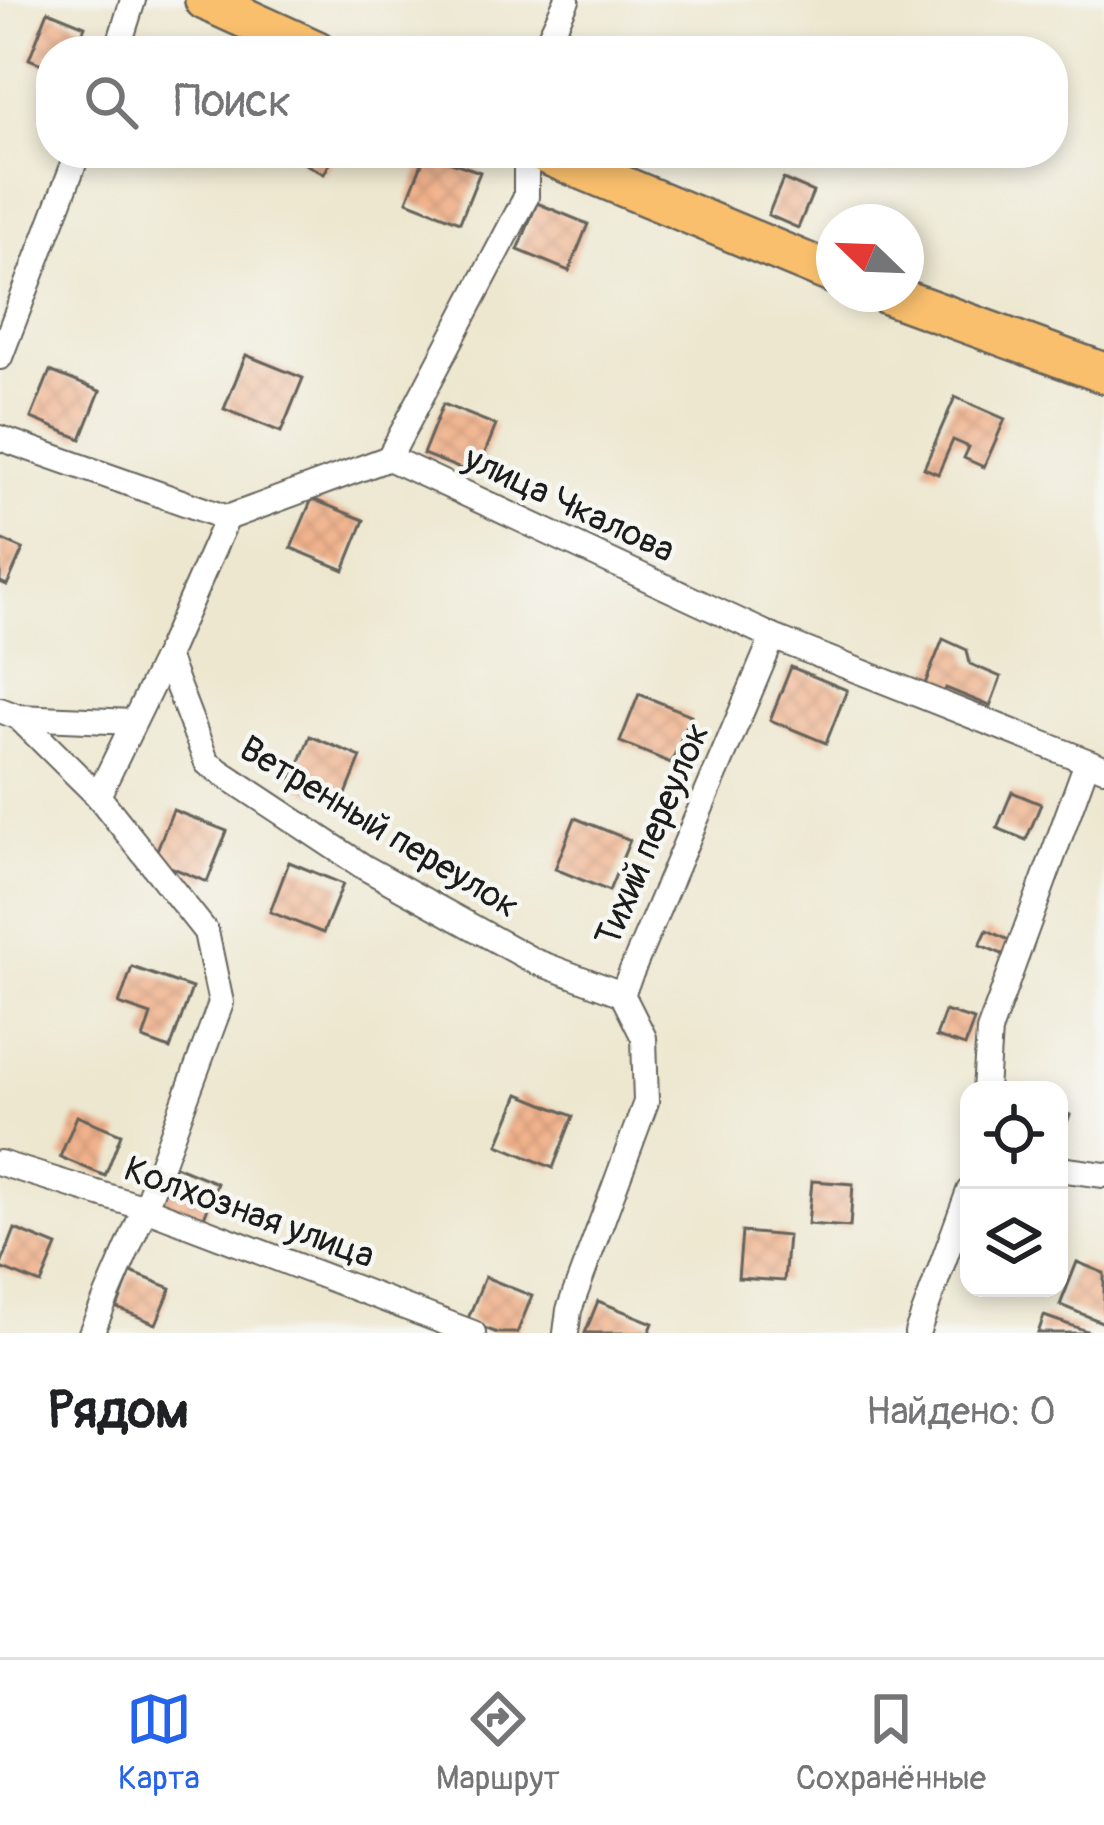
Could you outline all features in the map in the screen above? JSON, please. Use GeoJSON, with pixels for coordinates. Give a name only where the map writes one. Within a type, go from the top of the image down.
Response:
{"type":"FeatureCollection","features":[{"type":"Feature","properties":{"kind":"main road"},"geometry":{"type":"LineString","coordinates":[[205,0],[284,36]]}},
{"type":"Feature","properties":{"kind":"main road"},"geometry":{"type":"LineString","coordinates":[[579,168],[816,267]]}},
{"type":"Feature","properties":{"kind":"main road"},"geometry":{"type":"LineString","coordinates":[[924,307],[1104,373]]}},
{"type":"Feature","properties":{"kind":"street"},"geometry":{"type":"LineString","coordinates":[[121,36],[134,0]]}},
{"type":"Feature","properties":{"kind":"street"},"geometry":{"type":"LineString","coordinates":[[550,36],[567,0]]}},
{"type":"Feature","properties":{"kind":"street"},"geometry":{"type":"LineString","coordinates":[[0,357],[72,168]]}},
{"type":"Feature","properties":{"kind":"street"},"geometry":{"type":"LineString","coordinates":[[0,438],[226,518],[388,458],[526,196],[526,168]]}},
{"type":"Feature","properties":{"kind":"street","name":"улица Чкалова"},"geometry":{"type":"LineString","coordinates":[[388,458],[773,637],[1095,765]]}},
{"type":"Feature","properties":{"kind":"street"},"geometry":{"type":"LineString","coordinates":[[98,796],[226,518]]}},
{"type":"Feature","properties":{"kind":"street","name":"Тихий переулок"},"geometry":{"type":"LineString","coordinates":[[566,1333],[569,1310],[646,1102],[644,1038],[622,994],[773,637]]}},
{"type":"Feature","properties":{"kind":"street","name":"Ветренный переулок"},"geometry":{"type":"LineString","coordinates":[[166,656],[207,763],[364,867],[534,961],[622,994]]}},
{"type":"Feature","properties":{"kind":"street"},"geometry":{"type":"LineString","coordinates":[[9,714],[133,722]]}},
{"type":"Feature","properties":{"kind":"street"},"geometry":{"type":"LineString","coordinates":[[9,714],[98,796],[206,932],[221,1003],[145,1208],[91,1333]]}},
{"type":"Feature","properties":{"kind":"street"},"geometry":{"type":"LineString","coordinates":[[986,1081],[989,1031],[1095,765]]}},
{"type":"Feature","properties":{"kind":"street","name":"Колхозная улица"},"geometry":{"type":"LineString","coordinates":[[0,1162],[145,1208],[473,1333]]}},
{"type":"Feature","properties":{"kind":"street"},"geometry":{"type":"LineString","coordinates":[[1068,1170],[1104,1175]]}},
{"type":"Feature","properties":{"kind":"street"},"geometry":{"type":"LineString","coordinates":[[916,1333],[960,1215]]}},
{"type":"Feature","properties":{"kind":"building"},"geometry":{"type":"Polygon","coordinates":[[[48,11],[85,26],[81,36],[38,36],[48,11]]]}},
{"type":"Feature","properties":{"kind":"building"},"geometry":{"type":"Polygon","coordinates":[[[420,168],[480,172],[460,222],[407,201],[420,168]]]}},
{"type":"Feature","properties":{"kind":"building"},"geometry":{"type":"Polygon","coordinates":[[[783,179],[813,192],[798,228],[768,215],[783,179]]]}},
{"type":"Feature","properties":{"kind":"building"},"geometry":{"type":"Polygon","coordinates":[[[537,203],[588,224],[569,271],[518,250],[537,203]]]}},
{"type":"Feature","properties":{"kind":"building"},"geometry":{"type":"Polygon","coordinates":[[[246,355],[303,378],[281,432],[224,409],[246,355]]]}},
{"type":"Feature","properties":{"kind":"building"},"geometry":{"type":"Polygon","coordinates":[[[50,371],[100,391],[81,439],[31,418],[50,371]]]}},
{"type":"Feature","properties":{"kind":"building"},"geometry":{"type":"Polygon","coordinates":[[[955,397],[1005,419],[984,467],[964,458],[969,447],[953,440],[938,474],[924,468],[955,397]]]}},
{"type":"Feature","properties":{"kind":"building"},"geometry":{"type":"Polygon","coordinates":[[[443,404],[496,425],[476,475],[423,454],[443,404]]]}},
{"type":"Feature","properties":{"kind":"building"},"geometry":{"type":"Polygon","coordinates":[[[312,499],[364,520],[344,570],[291,548],[312,499]]]}},
{"type":"Feature","properties":{"kind":"building"},"geometry":{"type":"Polygon","coordinates":[[[0,539],[23,549],[7,585],[0,582],[0,539]]]}},
{"type":"Feature","properties":{"kind":"building"},"geometry":{"type":"Polygon","coordinates":[[[943,639],[967,650],[970,664],[1001,677],[990,706],[946,688],[943,697],[923,689],[943,639]]]}},
{"type":"Feature","properties":{"kind":"building"},"geometry":{"type":"Polygon","coordinates":[[[791,667],[847,690],[826,743],[770,720],[791,667]]]}},
{"type":"Feature","properties":{"kind":"building"},"geometry":{"type":"Polygon","coordinates":[[[639,694],[691,715],[671,763],[620,742],[639,694]]]}},
{"type":"Feature","properties":{"kind":"building"},"geometry":{"type":"Polygon","coordinates":[[[310,736],[361,757],[342,804],[291,784],[310,736]]]}},
{"type":"Feature","properties":{"kind":"building"},"geometry":{"type":"Polygon","coordinates":[[[1012,792],[1041,804],[1026,840],[997,828],[1012,792]]]}},
{"type":"Feature","properties":{"kind":"building"},"geometry":{"type":"Polygon","coordinates":[[[173,810],[227,831],[207,882],[153,860],[173,810]]]}},
{"type":"Feature","properties":{"kind":"building"},"geometry":{"type":"Polygon","coordinates":[[[575,818],[630,840],[609,891],[555,869],[575,818]]]}},
{"type":"Feature","properties":{"kind":"building"},"geometry":{"type":"Polygon","coordinates":[[[289,862],[343,884],[323,933],[270,912],[289,862]]]}},
{"type":"Feature","properties":{"kind":"building"},"geometry":{"type":"Polygon","coordinates":[[[987,930],[1013,942],[1007,956],[980,945],[987,930]]]}},
{"type":"Feature","properties":{"kind":"building"},"geometry":{"type":"Polygon","coordinates":[[[132,967],[192,988],[170,1049],[143,1039],[151,1015],[119,1004],[132,967]]]}},
{"type":"Feature","properties":{"kind":"building"},"geometry":{"type":"Polygon","coordinates":[[[945,1011],[974,1020],[965,1046],[936,1037],[945,1011]]]}},
{"type":"Feature","properties":{"kind":"building"},"geometry":{"type":"Polygon","coordinates":[[[519,1094],[573,1116],[553,1168],[498,1145],[519,1094]]]}},
{"type":"Feature","properties":{"kind":"building"},"geometry":{"type":"Polygon","coordinates":[[[77,1116],[121,1134],[105,1176],[60,1157],[77,1116]]]}},
{"type":"Feature","properties":{"kind":"building"},"geometry":{"type":"Polygon","coordinates":[[[175,1166],[217,1183],[202,1223],[159,1205],[175,1166]]]}},
{"type":"Feature","properties":{"kind":"building"},"geometry":{"type":"Polygon","coordinates":[[[812,1181],[853,1184],[850,1227],[808,1224],[812,1181]]]}},
{"type":"Feature","properties":{"kind":"building"},"geometry":{"type":"Polygon","coordinates":[[[15,1229],[57,1246],[41,1284],[0,1268],[15,1229]]]}},
{"type":"Feature","properties":{"kind":"building"},"geometry":{"type":"Polygon","coordinates":[[[742,1232],[788,1236],[784,1281],[738,1278],[742,1232]]]}},
{"type":"Feature","properties":{"kind":"building"},"geometry":{"type":"Polygon","coordinates":[[[1077,1262],[1104,1273],[1104,1323],[1060,1305],[1068,1297],[1077,1262]]]}},
{"type":"Feature","properties":{"kind":"building"},"geometry":{"type":"Polygon","coordinates":[[[131,1272],[171,1288],[156,1324],[117,1308],[131,1272]]]}},
{"type":"Feature","properties":{"kind":"building"},"geometry":{"type":"Polygon","coordinates":[[[485,1277],[532,1296],[517,1333],[497,1333],[467,1321],[485,1277]]]}},
{"type":"Feature","properties":{"kind":"building"},"geometry":{"type":"Polygon","coordinates":[[[598,1301],[653,1323],[649,1333],[585,1333],[598,1301]]]}},
{"type":"Feature","properties":{"kind":"building"},"geometry":{"type":"Polygon","coordinates":[[[1044,1316],[1090,1332],[1090,1333],[1038,1333],[1044,1316]]]}}]}
